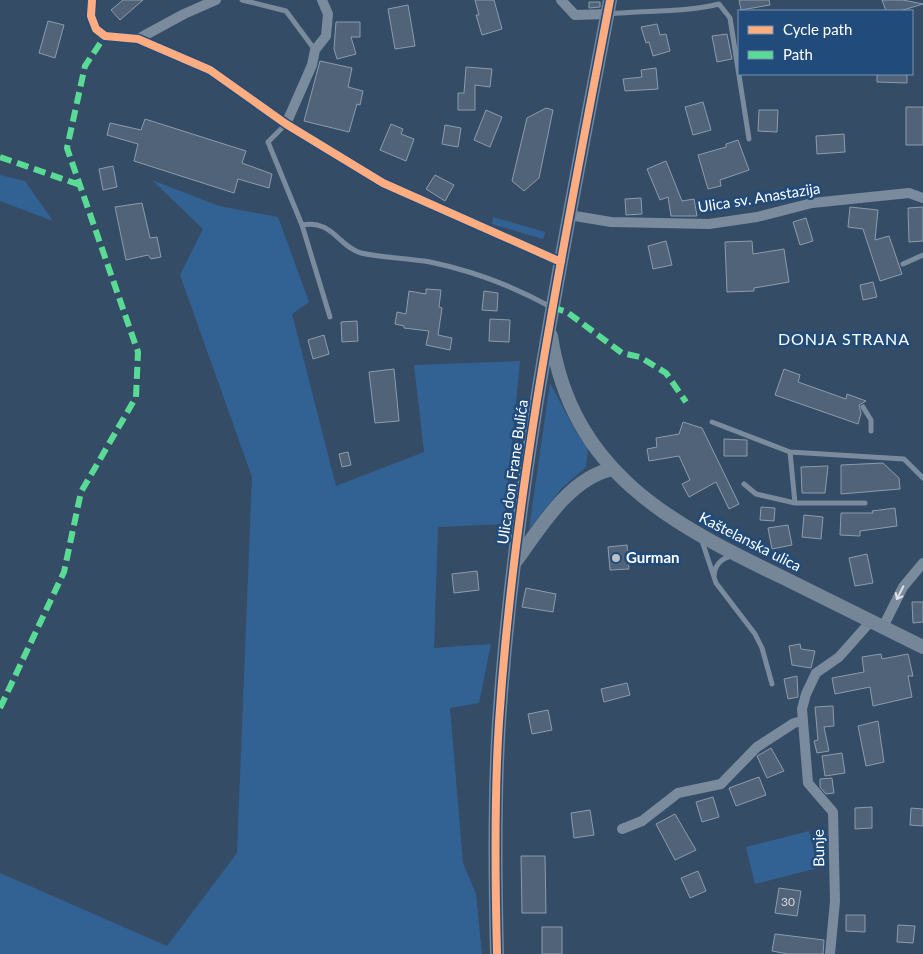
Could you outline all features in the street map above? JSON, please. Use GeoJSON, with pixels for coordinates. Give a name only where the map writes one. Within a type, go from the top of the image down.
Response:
{"type":"FeatureCollection","features":[{"type":"Feature","properties":{"kind":"street"},"geometry":{"type":"LineString","coordinates":[[92,0],[91,16],[96,29],[105,36],[138,39],[210,70],[286,124],[383,183],[561,262]]}},
{"type":"Feature","properties":{"kind":"street"},"geometry":{"type":"LineString","coordinates":[[138,39],[184,14],[216,0]]}},
{"type":"Feature","properties":{"kind":"street"},"geometry":{"type":"LineString","coordinates":[[286,124],[312,65],[315,50],[326,36],[328,14],[322,0]]}},
{"type":"Feature","properties":{"kind":"street"},"geometry":{"type":"LineString","coordinates":[[561,0],[575,15],[608,7]]}},
{"type":"Feature","properties":{"kind":"street","name":"Ulica don Frane Bulića"},"geometry":{"type":"LineString","coordinates":[[497,954],[494,870],[497,768],[515,564],[552,307],[608,7]]}},
{"type":"Feature","properties":{"kind":"street","name":"Ulica sv. Anastazija"},"geometry":{"type":"LineString","coordinates":[[569,216],[611,222],[710,224],[757,217],[812,203],[909,194],[923,198]]}},
{"type":"Feature","properties":{"kind":"street","name":"Kaštelanska ulica"},"geometry":{"type":"LineString","coordinates":[[550,323],[556,364],[569,400],[592,443],[613,469],[658,510],[698,536],[923,647]]}},
{"type":"Feature","properties":{"kind":"street"},"geometry":{"type":"LineString","coordinates":[[515,564],[542,525],[577,487],[602,471],[613,469]]}},
{"type":"Feature","properties":{"kind":"street"},"geometry":{"type":"LineString","coordinates":[[877,624],[903,587],[923,563]]}},
{"type":"Feature","properties":{"kind":"street","name":"Bunje"},"geometry":{"type":"LineString","coordinates":[[830,954],[835,901],[834,812],[808,783],[802,722],[806,694],[816,673],[839,657],[877,624]]}},
{"type":"Feature","properties":{"kind":"street"},"geometry":{"type":"LineString","coordinates":[[622,829],[642,821],[678,793],[720,784],[757,747],[794,723],[802,722]]}},
{"type":"Feature","properties":{"kind":"lane"},"geometry":{"type":"LineString","coordinates":[[242,0],[286,10],[315,50]]}},
{"type":"Feature","properties":{"kind":"lane"},"geometry":{"type":"LineString","coordinates":[[608,7],[644,10],[698,9],[719,4],[730,18],[738,69]]}},
{"type":"Feature","properties":{"kind":"lane"},"geometry":{"type":"LineString","coordinates":[[739,75],[749,139]]}},
{"type":"Feature","properties":{"kind":"lane"},"geometry":{"type":"LineString","coordinates":[[286,124],[268,142],[302,225],[330,317]]}},
{"type":"Feature","properties":{"kind":"lane"},"geometry":{"type":"LineString","coordinates":[[302,225],[314,222],[335,234],[359,252],[428,262],[480,274],[552,307]]}},
{"type":"Feature","properties":{"kind":"lane"},"geometry":{"type":"LineString","coordinates":[[903,264],[923,255]]}},
{"type":"Feature","properties":{"kind":"lane"},"geometry":{"type":"LineString","coordinates":[[863,407],[871,420],[871,431]]}},
{"type":"Feature","properties":{"kind":"lane"},"geometry":{"type":"LineString","coordinates":[[712,422],[790,452],[904,459],[923,478]]}},
{"type":"Feature","properties":{"kind":"lane"},"geometry":{"type":"LineString","coordinates":[[790,452],[795,503]]}},
{"type":"Feature","properties":{"kind":"lane"},"geometry":{"type":"LineString","coordinates":[[744,484],[756,494],[795,503],[865,503]]}},
{"type":"Feature","properties":{"kind":"lane"},"geometry":{"type":"LineString","coordinates":[[698,536],[705,547],[716,583],[755,634],[762,648],[772,684]]}},
{"type":"Feature","properties":{"kind":"lane"},"geometry":{"type":"LineString","coordinates":[[716,583],[715,569],[718,564],[729,556],[737,555]]}},
{"type":"Feature","properties":{"kind":"shaded area"},"geometry":{"type":"Polygon","coordinates":[[[0,175],[25,181],[53,221],[0,201],[0,175]]]}},
{"type":"Feature","properties":{"kind":"shaded area"},"geometry":{"type":"Polygon","coordinates":[[[152,180],[219,206],[278,217],[309,302],[292,314],[336,486],[424,452],[414,365],[520,361],[504,524],[438,527],[434,648],[491,644],[479,703],[450,708],[463,863],[476,894],[482,954],[0,954],[0,873],[167,946],[237,853],[252,477],[180,275],[203,229],[152,180]]]}},
{"type":"Feature","properties":{"kind":"shaded area"},"geometry":{"type":"Polygon","coordinates":[[[493,217],[545,232],[543,239],[492,224],[493,217]]]}},
{"type":"Feature","properties":{"kind":"shaded area"},"geometry":{"type":"Polygon","coordinates":[[[550,383],[576,432],[588,449],[586,467],[562,488],[529,529],[550,383]]]}},
{"type":"Feature","properties":{"kind":"shaded area"},"geometry":{"type":"Polygon","coordinates":[[[809,831],[818,868],[755,884],[746,847],[809,831]]]}},
{"type":"Feature","properties":{"kind":"building"},"geometry":{"type":"Polygon","coordinates":[[[123,0],[143,0],[120,20],[111,10],[123,0]]]}},
{"type":"Feature","properties":{"kind":"building"},"geometry":{"type":"Polygon","coordinates":[[[475,0],[494,0],[502,29],[482,35],[476,15],[479,15],[475,0]]]}},
{"type":"Feature","properties":{"kind":"building"},"geometry":{"type":"Polygon","coordinates":[[[739,0],[769,0],[770,5],[741,10],[739,0]]]}},
{"type":"Feature","properties":{"kind":"building"},"geometry":{"type":"Polygon","coordinates":[[[882,0],[903,0],[923,4],[903,10],[886,10],[882,0]]]}},
{"type":"Feature","properties":{"kind":"building"},"geometry":{"type":"Polygon","coordinates":[[[589,2],[600,2],[600,7],[589,8],[589,2]]]}},
{"type":"Feature","properties":{"kind":"building"},"geometry":{"type":"Polygon","coordinates":[[[408,5],[415,46],[395,49],[388,9],[408,5]]]}},
{"type":"Feature","properties":{"kind":"building"},"geometry":{"type":"Polygon","coordinates":[[[48,21],[64,25],[55,58],[39,53],[48,21]]]}},
{"type":"Feature","properties":{"kind":"building"},"geometry":{"type":"Polygon","coordinates":[[[336,22],[360,22],[360,37],[351,37],[356,54],[337,59],[334,49],[336,22]]]}},
{"type":"Feature","properties":{"kind":"building"},"geometry":{"type":"Polygon","coordinates":[[[657,24],[660,35],[666,34],[670,51],[653,56],[649,42],[646,43],[641,27],[657,24]]]}},
{"type":"Feature","properties":{"kind":"building"},"geometry":{"type":"Polygon","coordinates":[[[727,34],[732,59],[717,62],[712,36],[727,34]]]}},
{"type":"Feature","properties":{"kind":"building"},"geometry":{"type":"Polygon","coordinates":[[[320,61],[352,68],[348,87],[363,91],[360,105],[357,104],[349,132],[304,121],[320,61]]]}},
{"type":"Feature","properties":{"kind":"building"},"geometry":{"type":"Polygon","coordinates":[[[466,67],[492,69],[490,87],[475,85],[475,110],[458,110],[458,93],[464,93],[466,67]]]}},
{"type":"Feature","properties":{"kind":"building"},"geometry":{"type":"Polygon","coordinates":[[[656,68],[658,89],[625,91],[623,79],[642,77],[641,70],[656,68]]]}},
{"type":"Feature","properties":{"kind":"building"},"geometry":{"type":"Polygon","coordinates":[[[877,75],[907,75],[907,83],[877,82],[877,75]]]}},
{"type":"Feature","properties":{"kind":"building"},"geometry":{"type":"Polygon","coordinates":[[[703,102],[711,130],[693,135],[685,107],[703,102]]]}},
{"type":"Feature","properties":{"kind":"building"},"geometry":{"type":"Polygon","coordinates":[[[906,107],[923,107],[923,145],[906,145],[906,107]]]}},
{"type":"Feature","properties":{"kind":"building"},"geometry":{"type":"Polygon","coordinates":[[[546,108],[553,110],[539,178],[524,191],[512,181],[527,118],[546,108]]]}},
{"type":"Feature","properties":{"kind":"building"},"geometry":{"type":"Polygon","coordinates":[[[486,110],[502,117],[490,147],[474,140],[486,110]]]}},
{"type":"Feature","properties":{"kind":"building"},"geometry":{"type":"Polygon","coordinates":[[[759,110],[778,110],[777,132],[758,131],[759,110]]]}},
{"type":"Feature","properties":{"kind":"building"},"geometry":{"type":"Polygon","coordinates":[[[145,119],[246,151],[242,163],[272,174],[269,188],[238,179],[234,193],[134,161],[138,144],[107,135],[110,123],[141,130],[145,119]]]}},
{"type":"Feature","properties":{"kind":"building"},"geometry":{"type":"Polygon","coordinates":[[[391,124],[403,129],[401,134],[414,139],[406,161],[380,150],[391,124]]]}},
{"type":"Feature","properties":{"kind":"building"},"geometry":{"type":"Polygon","coordinates":[[[445,125],[461,128],[458,147],[442,144],[445,125]]]}},
{"type":"Feature","properties":{"kind":"building"},"geometry":{"type":"Polygon","coordinates":[[[844,134],[845,152],[817,154],[816,136],[844,134]]]}},
{"type":"Feature","properties":{"kind":"building"},"geometry":{"type":"Polygon","coordinates":[[[738,140],[749,170],[720,180],[721,186],[708,189],[698,155],[726,147],[726,144],[738,140]]]}},
{"type":"Feature","properties":{"kind":"building"},"geometry":{"type":"Polygon","coordinates":[[[666,161],[682,201],[694,199],[697,216],[671,216],[668,197],[660,200],[647,169],[666,161]]]}},
{"type":"Feature","properties":{"kind":"building"},"geometry":{"type":"Polygon","coordinates":[[[113,166],[117,187],[103,190],[99,169],[113,166]]]}},
{"type":"Feature","properties":{"kind":"building"},"geometry":{"type":"Polygon","coordinates":[[[435,175],[454,185],[445,201],[426,189],[435,175]]]}},
{"type":"Feature","properties":{"kind":"building"},"geometry":{"type":"Polygon","coordinates":[[[641,198],[642,214],[626,215],[625,199],[641,198]]]}},
{"type":"Feature","properties":{"kind":"building"},"geometry":{"type":"Polygon","coordinates":[[[142,203],[150,238],[157,237],[161,257],[151,259],[148,255],[126,260],[115,207],[142,203]]]}},
{"type":"Feature","properties":{"kind":"building"},"geometry":{"type":"Polygon","coordinates":[[[850,207],[878,210],[875,240],[889,236],[902,274],[880,281],[863,229],[848,227],[850,207]]]}},
{"type":"Feature","properties":{"kind":"building"},"geometry":{"type":"Polygon","coordinates":[[[923,207],[923,241],[909,242],[908,208],[923,207]]]}},
{"type":"Feature","properties":{"kind":"building"},"geometry":{"type":"Polygon","coordinates":[[[806,218],[813,241],[800,245],[793,222],[806,218]]]}},
{"type":"Feature","properties":{"kind":"building"},"geometry":{"type":"Polygon","coordinates":[[[666,241],[672,265],[653,269],[648,246],[666,241]]]}},
{"type":"Feature","properties":{"kind":"building"},"geometry":{"type":"Polygon","coordinates":[[[752,241],[753,254],[784,249],[789,282],[754,288],[754,291],[727,292],[725,242],[752,241]]]}},
{"type":"Feature","properties":{"kind":"building"},"geometry":{"type":"Polygon","coordinates":[[[873,282],[877,297],[863,300],[860,285],[873,282]]]}},
{"type":"Feature","properties":{"kind":"building"},"geometry":{"type":"Polygon","coordinates":[[[426,289],[441,290],[439,307],[442,308],[438,335],[452,338],[450,350],[426,345],[429,331],[404,328],[404,326],[395,324],[397,312],[406,314],[409,291],[426,294],[426,289]]]}},
{"type":"Feature","properties":{"kind":"building"},"geometry":{"type":"Polygon","coordinates":[[[484,291],[498,293],[497,311],[482,310],[484,291]]]}},
{"type":"Feature","properties":{"kind":"building"},"geometry":{"type":"Polygon","coordinates":[[[490,319],[510,320],[509,342],[489,341],[490,319]]]}},
{"type":"Feature","properties":{"kind":"building"},"geometry":{"type":"Polygon","coordinates":[[[357,321],[358,341],[342,342],[341,322],[357,321]]]}},
{"type":"Feature","properties":{"kind":"building"},"geometry":{"type":"Polygon","coordinates":[[[324,335],[329,354],[313,359],[308,340],[324,335]]]}},
{"type":"Feature","properties":{"kind":"building"},"geometry":{"type":"Polygon","coordinates":[[[394,369],[399,421],[375,423],[369,372],[394,369]]]}},
{"type":"Feature","properties":{"kind":"building"},"geometry":{"type":"Polygon","coordinates":[[[784,369],[800,375],[798,382],[846,399],[847,394],[866,401],[859,405],[861,413],[858,424],[775,395],[784,369]]]}},
{"type":"Feature","properties":{"kind":"building"},"geometry":{"type":"Polygon","coordinates":[[[683,422],[702,428],[739,504],[729,509],[716,482],[689,497],[682,484],[690,480],[679,456],[649,461],[647,449],[657,447],[656,438],[679,434],[683,422]]]}},
{"type":"Feature","properties":{"kind":"building"},"geometry":{"type":"Polygon","coordinates":[[[724,439],[747,440],[747,456],[724,456],[724,439]]]}},
{"type":"Feature","properties":{"kind":"building"},"geometry":{"type":"Polygon","coordinates":[[[348,452],[351,465],[342,467],[339,454],[348,452]]]}},
{"type":"Feature","properties":{"kind":"building"},"geometry":{"type":"Polygon","coordinates":[[[883,463],[899,478],[900,489],[841,494],[841,465],[883,463]]]}},
{"type":"Feature","properties":{"kind":"building"},"geometry":{"type":"Polygon","coordinates":[[[828,466],[825,493],[802,493],[801,467],[828,466]]]}},
{"type":"Feature","properties":{"kind":"building"},"geometry":{"type":"Polygon","coordinates":[[[761,507],[775,508],[774,521],[760,520],[761,507]]]}},
{"type":"Feature","properties":{"kind":"building"},"geometry":{"type":"Polygon","coordinates":[[[895,508],[897,526],[860,531],[860,536],[840,535],[841,513],[873,513],[872,511],[895,508]]]}},
{"type":"Feature","properties":{"kind":"building"},"geometry":{"type":"Polygon","coordinates":[[[804,515],[823,517],[821,539],[802,537],[804,515]]]}},
{"type":"Feature","properties":{"kind":"building"},"geometry":{"type":"Polygon","coordinates":[[[788,525],[792,545],[772,549],[768,528],[788,525]]]}},
{"type":"Feature","properties":{"kind":"building"},"geometry":{"type":"Polygon","coordinates":[[[627,545],[629,569],[610,570],[608,547],[627,545]]]}},
{"type":"Feature","properties":{"kind":"building"},"geometry":{"type":"Polygon","coordinates":[[[867,554],[873,583],[855,586],[849,558],[867,554]]]}},
{"type":"Feature","properties":{"kind":"building"},"geometry":{"type":"Polygon","coordinates":[[[477,571],[479,590],[454,593],[452,574],[477,571]]]}},
{"type":"Feature","properties":{"kind":"building"},"geometry":{"type":"Polygon","coordinates":[[[526,588],[556,594],[553,612],[522,607],[526,588]]]}},
{"type":"Feature","properties":{"kind":"building"},"geometry":{"type":"Polygon","coordinates":[[[912,602],[923,602],[923,622],[913,623],[912,602]]]}},
{"type":"Feature","properties":{"kind":"building"},"geometry":{"type":"Polygon","coordinates":[[[800,644],[801,649],[815,651],[811,668],[792,665],[789,646],[800,644]]]}},
{"type":"Feature","properties":{"kind":"building"},"geometry":{"type":"Polygon","coordinates":[[[881,654],[882,659],[908,654],[913,676],[908,676],[912,697],[873,706],[870,687],[835,694],[832,678],[864,672],[862,657],[881,654]]]}},
{"type":"Feature","properties":{"kind":"building"},"geometry":{"type":"Polygon","coordinates":[[[797,676],[798,697],[788,699],[784,679],[797,676]]]}},
{"type":"Feature","properties":{"kind":"building"},"geometry":{"type":"Polygon","coordinates":[[[627,683],[630,695],[604,702],[601,689],[627,683]]]}},
{"type":"Feature","properties":{"kind":"building"},"geometry":{"type":"Polygon","coordinates":[[[833,706],[834,726],[824,727],[829,751],[817,753],[814,741],[818,740],[815,707],[833,706]]]}},
{"type":"Feature","properties":{"kind":"building"},"geometry":{"type":"Polygon","coordinates":[[[548,710],[552,730],[532,734],[528,714],[548,710]]]}},
{"type":"Feature","properties":{"kind":"building"},"geometry":{"type":"Polygon","coordinates":[[[878,721],[884,762],[866,766],[858,726],[878,721]]]}},
{"type":"Feature","properties":{"kind":"building"},"geometry":{"type":"Polygon","coordinates":[[[771,748],[784,771],[767,778],[757,756],[771,748]]]}},
{"type":"Feature","properties":{"kind":"building"},"geometry":{"type":"Polygon","coordinates":[[[842,753],[845,773],[825,776],[822,756],[842,753]]]}},
{"type":"Feature","properties":{"kind":"building"},"geometry":{"type":"Polygon","coordinates":[[[759,777],[766,795],[736,806],[729,788],[759,777]]]}},
{"type":"Feature","properties":{"kind":"building"},"geometry":{"type":"Polygon","coordinates":[[[832,778],[834,793],[826,794],[820,787],[820,779],[832,778]]]}},
{"type":"Feature","properties":{"kind":"building"},"geometry":{"type":"Polygon","coordinates":[[[713,797],[719,817],[702,822],[696,802],[713,797]]]}},
{"type":"Feature","properties":{"kind":"building"},"geometry":{"type":"Polygon","coordinates":[[[872,807],[872,828],[855,829],[855,808],[872,807]]]}},
{"type":"Feature","properties":{"kind":"building"},"geometry":{"type":"Polygon","coordinates":[[[911,808],[923,809],[923,826],[910,825],[911,808]]]}},
{"type":"Feature","properties":{"kind":"building"},"geometry":{"type":"Polygon","coordinates":[[[590,810],[594,835],[574,838],[571,813],[590,810]]]}},
{"type":"Feature","properties":{"kind":"building"},"geometry":{"type":"Polygon","coordinates":[[[675,814],[696,850],[675,860],[656,824],[675,814]]]}},
{"type":"Feature","properties":{"kind":"building"},"geometry":{"type":"Polygon","coordinates":[[[521,856],[545,856],[546,913],[522,913],[521,856]]]}},
{"type":"Feature","properties":{"kind":"building"},"geometry":{"type":"Polygon","coordinates":[[[698,871],[706,891],[690,898],[681,878],[698,871]]]}},
{"type":"Feature","properties":{"kind":"building"},"geometry":{"type":"Polygon","coordinates":[[[779,888],[801,891],[797,916],[775,913],[779,888]]]}},
{"type":"Feature","properties":{"kind":"building"},"geometry":{"type":"Polygon","coordinates":[[[846,915],[865,915],[865,932],[846,931],[846,915]]]}},
{"type":"Feature","properties":{"kind":"building"},"geometry":{"type":"Polygon","coordinates":[[[898,925],[915,926],[913,943],[897,942],[898,925]]]}},
{"type":"Feature","properties":{"kind":"building"},"geometry":{"type":"Polygon","coordinates":[[[542,927],[562,927],[562,954],[542,954],[542,927]]]}},
{"type":"Feature","properties":{"kind":"building"},"geometry":{"type":"Polygon","coordinates":[[[775,934],[824,940],[823,954],[788,954],[772,951],[775,934]]]}},
{"type":"Feature","properties":{"kind":"marked path"},"geometry":{"type":"LineString","coordinates":[[0,708],[64,572],[81,492],[136,397],[138,352],[67,148],[85,66],[105,36]]}},
{"type":"Feature","properties":{"kind":"marked path"},"geometry":{"type":"LineString","coordinates":[[0,157],[80,185]]}},
{"type":"Feature","properties":{"kind":"marked path"},"geometry":{"type":"LineString","coordinates":[[552,307],[567,312],[622,353],[640,357],[666,373],[686,402]]}},
{"type":"Feature","properties":{"kind":"cycle path"},"geometry":{"type":"LineString","coordinates":[[92,0],[91,16],[96,29],[105,36],[138,39],[210,70],[286,124],[383,183],[561,262]]}},
{"type":"Feature","properties":{"kind":"cycle path"},"geometry":{"type":"LineString","coordinates":[[497,954],[495,838],[497,751],[517,540],[529,450],[559,269],[610,0]]}},
{"type":"Feature","properties":{"kind":"place","name":"Gurman"},"geometry":{"type":"Point","coordinates":[616,558]}},
{"type":"Feature","properties":{"kind":"district","name":"DONJA STRANA"},"geometry":{"type":"Point","coordinates":[844,339]}}]}
